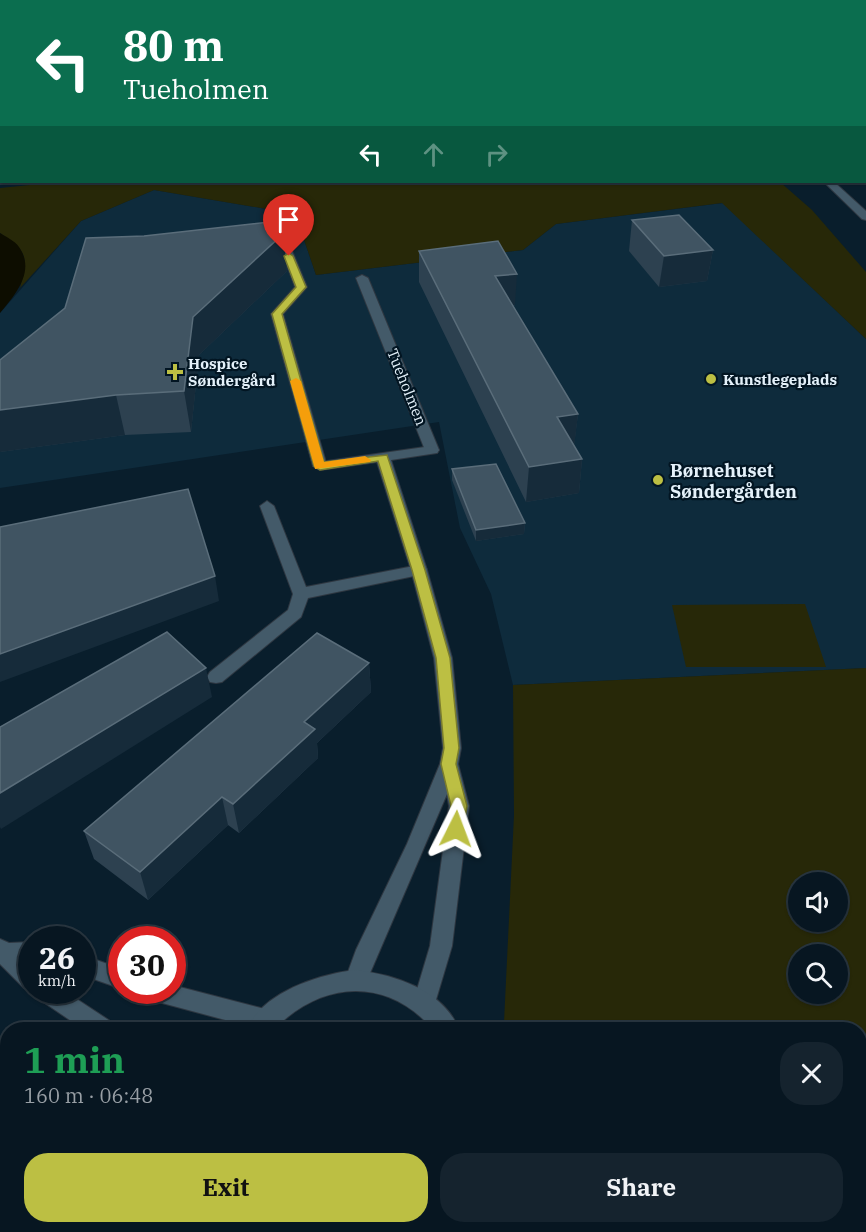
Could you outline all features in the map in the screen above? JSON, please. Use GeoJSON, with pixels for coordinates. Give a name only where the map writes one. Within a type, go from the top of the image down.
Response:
{"type":"FeatureCollection","features":[{"type":"Feature","properties":{"kind":"street"},"geometry":{"type":"LineString","coordinates":[[830,183],[866,217]]}},
{"type":"Feature","properties":{"kind":"street","name":"Tueholmen"},"geometry":{"type":"LineString","coordinates":[[283,241],[301,287],[277,314],[320,466],[432,450],[362,278]]}},
{"type":"Feature","properties":{"kind":"street"},"geometry":{"type":"LineString","coordinates":[[356,980],[367,950],[417,844],[449,764],[452,748],[443,658],[419,570],[383,457]]}},
{"type":"Feature","properties":{"kind":"street"},"geometry":{"type":"LineString","coordinates":[[216,677],[295,613],[301,594],[267,506]]}},
{"type":"Feature","properties":{"kind":"street"},"geometry":{"type":"LineString","coordinates":[[301,594],[419,570]]}},
{"type":"Feature","properties":{"kind":"street"},"geometry":{"type":"LineString","coordinates":[[424,1003],[441,946],[459,806],[449,764]]}},
{"type":"Feature","properties":{"kind":"street"},"geometry":{"type":"LineString","coordinates":[[3,951],[18,952]]}},
{"type":"Feature","properties":{"kind":"street"},"geometry":{"type":"LineString","coordinates":[[3,951],[18,967]]}},
{"type":"Feature","properties":{"kind":"street"},"geometry":{"type":"LineString","coordinates":[[265,1022],[285,1004],[307,990],[331,983],[356,980],[385,984],[424,1003],[442,1022]]}},
{"type":"Feature","properties":{"kind":"street"},"geometry":{"type":"LineString","coordinates":[[186,1001],[252,1022]]}},
{"type":"Feature","properties":{"kind":"street"},"geometry":{"type":"LineString","coordinates":[[65,1004],[92,1022]]}},
{"type":"Feature","properties":{"kind":"shaded area"},"geometry":{"type":"Polygon","coordinates":[[[50,183],[781,183],[812,210],[866,272],[866,339],[722,203],[556,224],[523,250],[316,275],[298,222],[269,219],[267,209],[154,190],[81,221],[20,288],[24,256],[16,245],[0,233],[0,188],[50,183]]]}},
{"type":"Feature","properties":{"kind":"shaded area","name":"Børnehuset Søndergården"},"geometry":{"type":"Polygon","coordinates":[[[154,190],[267,209],[269,219],[298,222],[316,275],[523,250],[556,224],[723,203],[866,339],[866,668],[513,685],[491,594],[460,528],[439,422],[0,488],[0,313],[81,221],[154,190]]]}},
{"type":"Feature","properties":{"kind":"shaded area"},"geometry":{"type":"Polygon","coordinates":[[[0,233],[19,247],[24,256],[25,265],[22,282],[0,313],[0,233]]]}},
{"type":"Feature","properties":{"kind":"shaded area"},"geometry":{"type":"Polygon","coordinates":[[[805,604],[826,667],[686,667],[672,605],[805,604]]]}},
{"type":"Feature","properties":{"kind":"shaded area"},"geometry":{"type":"Polygon","coordinates":[[[866,668],[866,1022],[504,1022],[514,815],[513,685],[866,668]]]}},
{"type":"Feature","properties":{"kind":"building"},"geometry":{"type":"Polygon","coordinates":[[[679,215],[713,250],[664,256],[632,220],[679,215]]]}},
{"type":"Feature","properties":{"kind":"building"},"geometry":{"type":"Polygon","coordinates":[[[278,221],[283,234],[193,317],[184,391],[116,395],[0,410],[0,360],[65,308],[86,238],[144,236],[278,221]]]}},
{"type":"Feature","properties":{"kind":"building"},"geometry":{"type":"Polygon","coordinates":[[[498,241],[517,274],[495,276],[578,414],[557,417],[582,459],[529,467],[419,251],[498,241]]]}},
{"type":"Feature","properties":{"kind":"building"},"geometry":{"type":"Polygon","coordinates":[[[496,464],[525,523],[476,530],[452,469],[496,464]]]}},
{"type":"Feature","properties":{"kind":"building"},"geometry":{"type":"Polygon","coordinates":[[[188,489],[215,576],[0,654],[0,527],[188,489]]]}},
{"type":"Feature","properties":{"kind":"building"},"geometry":{"type":"Polygon","coordinates":[[[167,632],[206,668],[0,793],[0,727],[167,632]]]}},
{"type":"Feature","properties":{"kind":"building"},"geometry":{"type":"Polygon","coordinates":[[[317,633],[369,663],[304,722],[315,729],[233,804],[222,797],[140,872],[84,831],[317,633]]]}},
{"type":"Feature","properties":{"kind":"slow traffic"},"geometry":{"type":"LineString","coordinates":[[296,381],[320,466],[365,460]]}},
{"type":"Feature","properties":{"kind":"place","name":"Hospice Søndergård"},"geometry":{"type":"Point","coordinates":[175,372]}},
{"type":"Feature","properties":{"kind":"place","name":"Kunstlegeplads"},"geometry":{"type":"Point","coordinates":[711,379]}},
{"type":"Feature","properties":{"kind":"place","name":"Børnehuset Søndergården"},"geometry":{"type":"Point","coordinates":[658,480]}},
{"type":"Feature","properties":{"kind":"route"},"geometry":{"type":"LineString","coordinates":[[289,256],[301,287],[277,314],[320,466],[383,457],[419,570],[443,658],[452,748],[449,764],[459,806],[456,829]]}}]}
